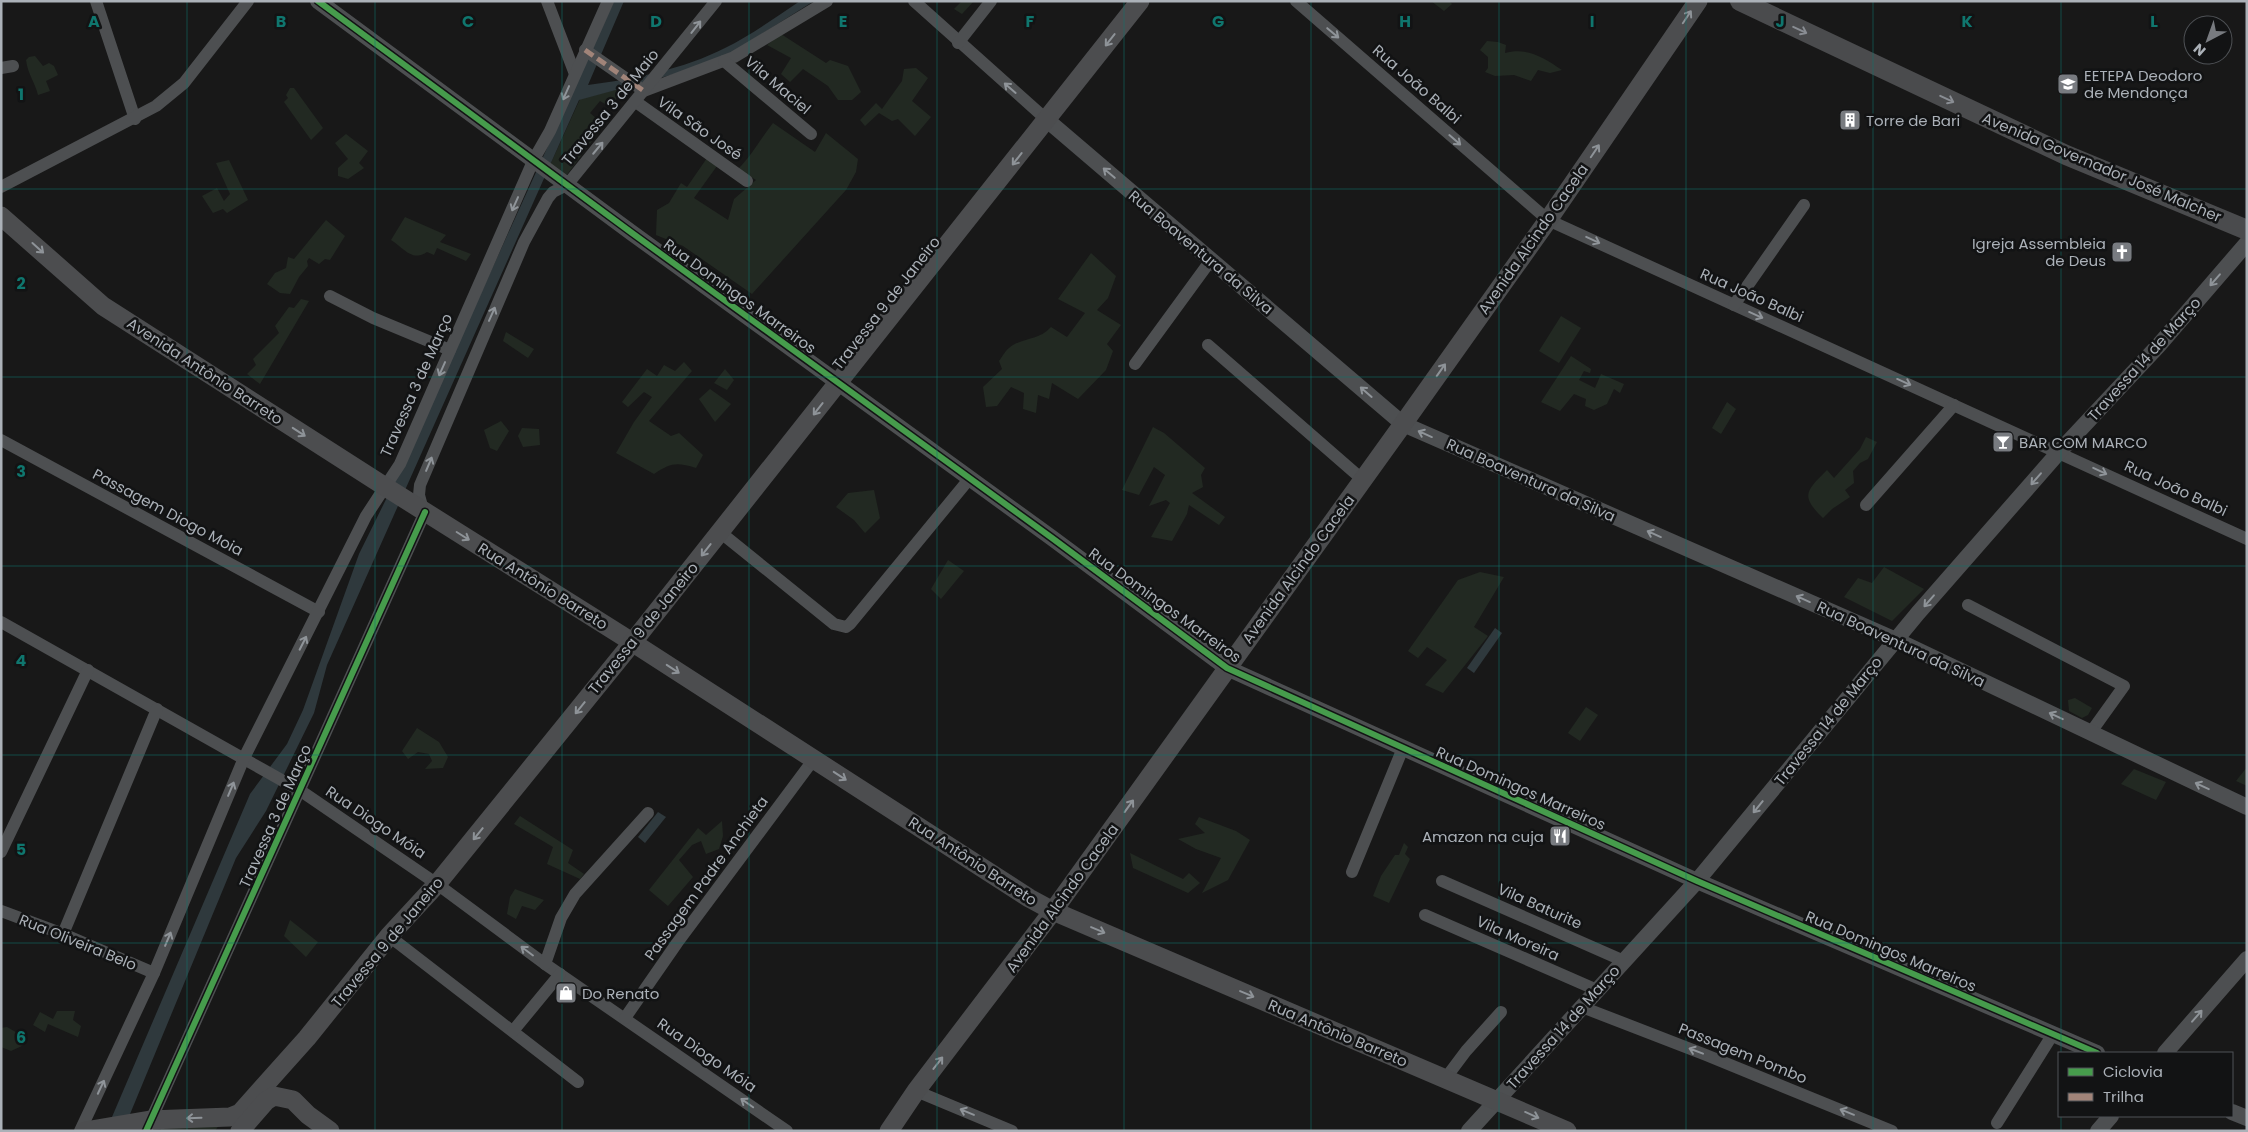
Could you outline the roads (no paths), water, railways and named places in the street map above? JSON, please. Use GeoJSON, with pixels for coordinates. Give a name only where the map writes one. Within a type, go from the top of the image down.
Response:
{"type":"FeatureCollection","features":[{"type":"Feature","properties":{"kind":"main road","name":"Travessa 9 de Janeiro"},"geometry":{"type":"LineString","coordinates":[[307,1038],[389,936],[438,884],[632,643],[1140,1]]}},
{"type":"Feature","properties":{"kind":"main road","name":"Avenida Alcindo Cacela"},"geometry":{"type":"LineString","coordinates":[[889,1131],[916,1091],[1053,911],[1363,480],[1548,220],[1698,1]]}},
{"type":"Feature","properties":{"kind":"main road","name":"Avenida Governador José Malcher"},"geometry":{"type":"LineString","coordinates":[[1740,1],[2066,155],[2247,230]]}},
{"type":"Feature","properties":{"kind":"main road","name":"Avenida Antônio Barreto"},"geometry":{"type":"LineString","coordinates":[[1,216],[104,306],[423,511]]}},
{"type":"Feature","properties":{"kind":"main road","name":"Rua Antônio Barreto"},"geometry":{"type":"LineString","coordinates":[[423,511],[1029,898],[1053,911],[1567,1131]]}},
{"type":"Feature","properties":{"kind":"main road"},"geometry":{"type":"LineString","coordinates":[[85,1131],[230,1117],[240,1113],[307,1038]]}},
{"type":"Feature","properties":{"kind":"main road"},"geometry":{"type":"LineString","coordinates":[[307,1038],[288,1078],[288,1086],[291,1093],[308,1115]]}},
{"type":"Feature","properties":{"kind":"main road"},"geometry":{"type":"LineString","coordinates":[[240,1131],[266,1101],[274,1096],[293,1100],[308,1115],[330,1131]]}},
{"type":"Feature","properties":{"kind":"street"},"geometry":{"type":"LineString","coordinates":[[96,1],[135,119]]}},
{"type":"Feature","properties":{"kind":"street"},"geometry":{"type":"LineString","coordinates":[[1,187],[135,119],[156,106],[184,83],[248,1]]}},
{"type":"Feature","properties":{"kind":"street","name":"Rua Domingos Marreiros"},"geometry":{"type":"LineString","coordinates":[[318,1],[535,160],[564,184],[970,478],[1227,668],[1697,881],[2095,1052]]}},
{"type":"Feature","properties":{"kind":"street"},"geometry":{"type":"LineString","coordinates":[[547,1],[574,74]]}},
{"type":"Feature","properties":{"kind":"street","name":"Travessa 3 de Março"},"geometry":{"type":"LineString","coordinates":[[80,1131],[154,974],[244,758],[366,516],[400,464],[574,74],[591,54],[608,1]]}},
{"type":"Feature","properties":{"kind":"street","name":"Travessa 3 de Maio"},"geometry":{"type":"LineString","coordinates":[[564,184],[636,102],[639,85],[676,53],[716,1]]}},
{"type":"Feature","properties":{"kind":"street"},"geometry":{"type":"LineString","coordinates":[[591,54],[639,85],[724,61],[827,1]]}},
{"type":"Feature","properties":{"kind":"street","name":"Rua Boaventura da Silva"},"geometry":{"type":"LineString","coordinates":[[914,1],[958,43],[1047,120],[1403,424],[1896,640],[2247,807]]}},
{"type":"Feature","properties":{"kind":"street"},"geometry":{"type":"LineString","coordinates":[[958,43],[991,1]]}},
{"type":"Feature","properties":{"kind":"street","name":"Rua João Balbi"},"geometry":{"type":"LineString","coordinates":[[1296,1],[1548,220],[2247,539]]}},
{"type":"Feature","properties":{"kind":"street","name":"Vila Maciel"},"geometry":{"type":"LineString","coordinates":[[724,61],[811,134]]}},
{"type":"Feature","properties":{"kind":"street","name":"Vila São José"},"geometry":{"type":"LineString","coordinates":[[636,102],[746,180]]}},
{"type":"Feature","properties":{"kind":"street"},"geometry":{"type":"LineString","coordinates":[[423,511],[419,495],[420,485],[524,242],[548,198],[564,184]]}},
{"type":"Feature","properties":{"kind":"street"},"geometry":{"type":"LineString","coordinates":[[1734,305],[1804,205]]}},
{"type":"Feature","properties":{"kind":"street","name":"Travessa 14 de Março"},"geometry":{"type":"LineString","coordinates":[[1469,1131],[1697,881],[1896,640],[2059,452],[2159,345],[2247,243]]}},
{"type":"Feature","properties":{"kind":"street"},"geometry":{"type":"LineString","coordinates":[[1135,364],[1211,260]]}},
{"type":"Feature","properties":{"kind":"street"},"geometry":{"type":"LineString","coordinates":[[330,296],[373,318],[450,350]]}},
{"type":"Feature","properties":{"kind":"street"},"geometry":{"type":"LineString","coordinates":[[1208,345],[1363,480]]}},
{"type":"Feature","properties":{"kind":"street"},"geometry":{"type":"LineString","coordinates":[[1866,506],[1954,405]]}},
{"type":"Feature","properties":{"kind":"street","name":"Passagem Diogo Moia"},"geometry":{"type":"LineString","coordinates":[[1,440],[319,612]]}},
{"type":"Feature","properties":{"kind":"street"},"geometry":{"type":"LineString","coordinates":[[720,532],[834,624],[846,627],[970,478]]}},
{"type":"Feature","properties":{"kind":"street","name":"Travessa 3 de Março"},"geometry":{"type":"LineString","coordinates":[[148,1124],[423,511]]}},
{"type":"Feature","properties":{"kind":"street"},"geometry":{"type":"LineString","coordinates":[[1968,605],[2124,686],[2091,732]]}},
{"type":"Feature","properties":{"kind":"street","name":"Rua Diogo Móia"},"geometry":{"type":"LineString","coordinates":[[1,622],[298,789],[438,884],[545,964],[626,1018],[787,1131]]}},
{"type":"Feature","properties":{"kind":"street"},"geometry":{"type":"LineString","coordinates":[[1,852],[88,670]]}},
{"type":"Feature","properties":{"kind":"street"},"geometry":{"type":"LineString","coordinates":[[63,934],[157,709]]}},
{"type":"Feature","properties":{"kind":"street"},"geometry":{"type":"LineString","coordinates":[[1352,872],[1403,748]]}},
{"type":"Feature","properties":{"kind":"street","name":"Passagem Padre Anchieta"},"geometry":{"type":"LineString","coordinates":[[626,1018],[677,943],[814,759]]}},
{"type":"Feature","properties":{"kind":"street"},"geometry":{"type":"LineString","coordinates":[[545,964],[561,918],[575,894],[648,813]]}},
{"type":"Feature","properties":{"kind":"street","name":"Vila Baturite"},"geometry":{"type":"LineString","coordinates":[[1442,881],[1624,961]]}},
{"type":"Feature","properties":{"kind":"street","name":"Rua Oliveira Belo"},"geometry":{"type":"LineString","coordinates":[[1,911],[63,934],[154,974]]}},
{"type":"Feature","properties":{"kind":"street","name":"Vila Moreira"},"geometry":{"type":"LineString","coordinates":[[1425,915],[1597,990]]}},
{"type":"Feature","properties":{"kind":"street"},"geometry":{"type":"LineString","coordinates":[[389,936],[578,1082]]}},
{"type":"Feature","properties":{"kind":"street"},"geometry":{"type":"LineString","coordinates":[[2166,1052],[2247,959]]}},
{"type":"Feature","properties":{"kind":"street"},"geometry":{"type":"LineString","coordinates":[[513,1031],[560,974]]}},
{"type":"Feature","properties":{"kind":"street","name":"Passagem Pombo"},"geometry":{"type":"LineString","coordinates":[[1582,1008],[1706,1055],[1892,1131]]}},
{"type":"Feature","properties":{"kind":"street"},"geometry":{"type":"LineString","coordinates":[[1445,1079],[1466,1051],[1501,1012]]}},
{"type":"Feature","properties":{"kind":"street"},"geometry":{"type":"LineString","coordinates":[[1997,1123],[2053,1034]]}},
{"type":"Feature","properties":{"kind":"street"},"geometry":{"type":"LineString","coordinates":[[916,1091],[1012,1131]]}},
{"type":"Feature","properties":{"kind":"street"},"geometry":{"type":"LineString","coordinates":[[2233,1112],[2247,1118]]}},
{"type":"Feature","properties":{"kind":"street"},"geometry":{"type":"LineString","coordinates":[[2098,1131],[2110,1117]]}},
{"type":"Feature","properties":{"kind":"place","name":"EETEPA Deodoro de Mendonça"},"geometry":{"type":"Point","coordinates":[2068,84]}},
{"type":"Feature","properties":{"kind":"place","name":"Torre de Bari"},"geometry":{"type":"Point","coordinates":[1850,120]}},
{"type":"Feature","properties":{"kind":"place","name":"Igreja Assembleia de Deus"},"geometry":{"type":"Point","coordinates":[2122,252]}},
{"type":"Feature","properties":{"kind":"place","name":"BAR COM MARCO"},"geometry":{"type":"Point","coordinates":[2003,442]}},
{"type":"Feature","properties":{"kind":"place","name":"Amazon na cuja"},"geometry":{"type":"Point","coordinates":[1560,836]}},
{"type":"Feature","properties":{"kind":"place","name":"Do Renato"},"geometry":{"type":"Point","coordinates":[566,993]}}]}
